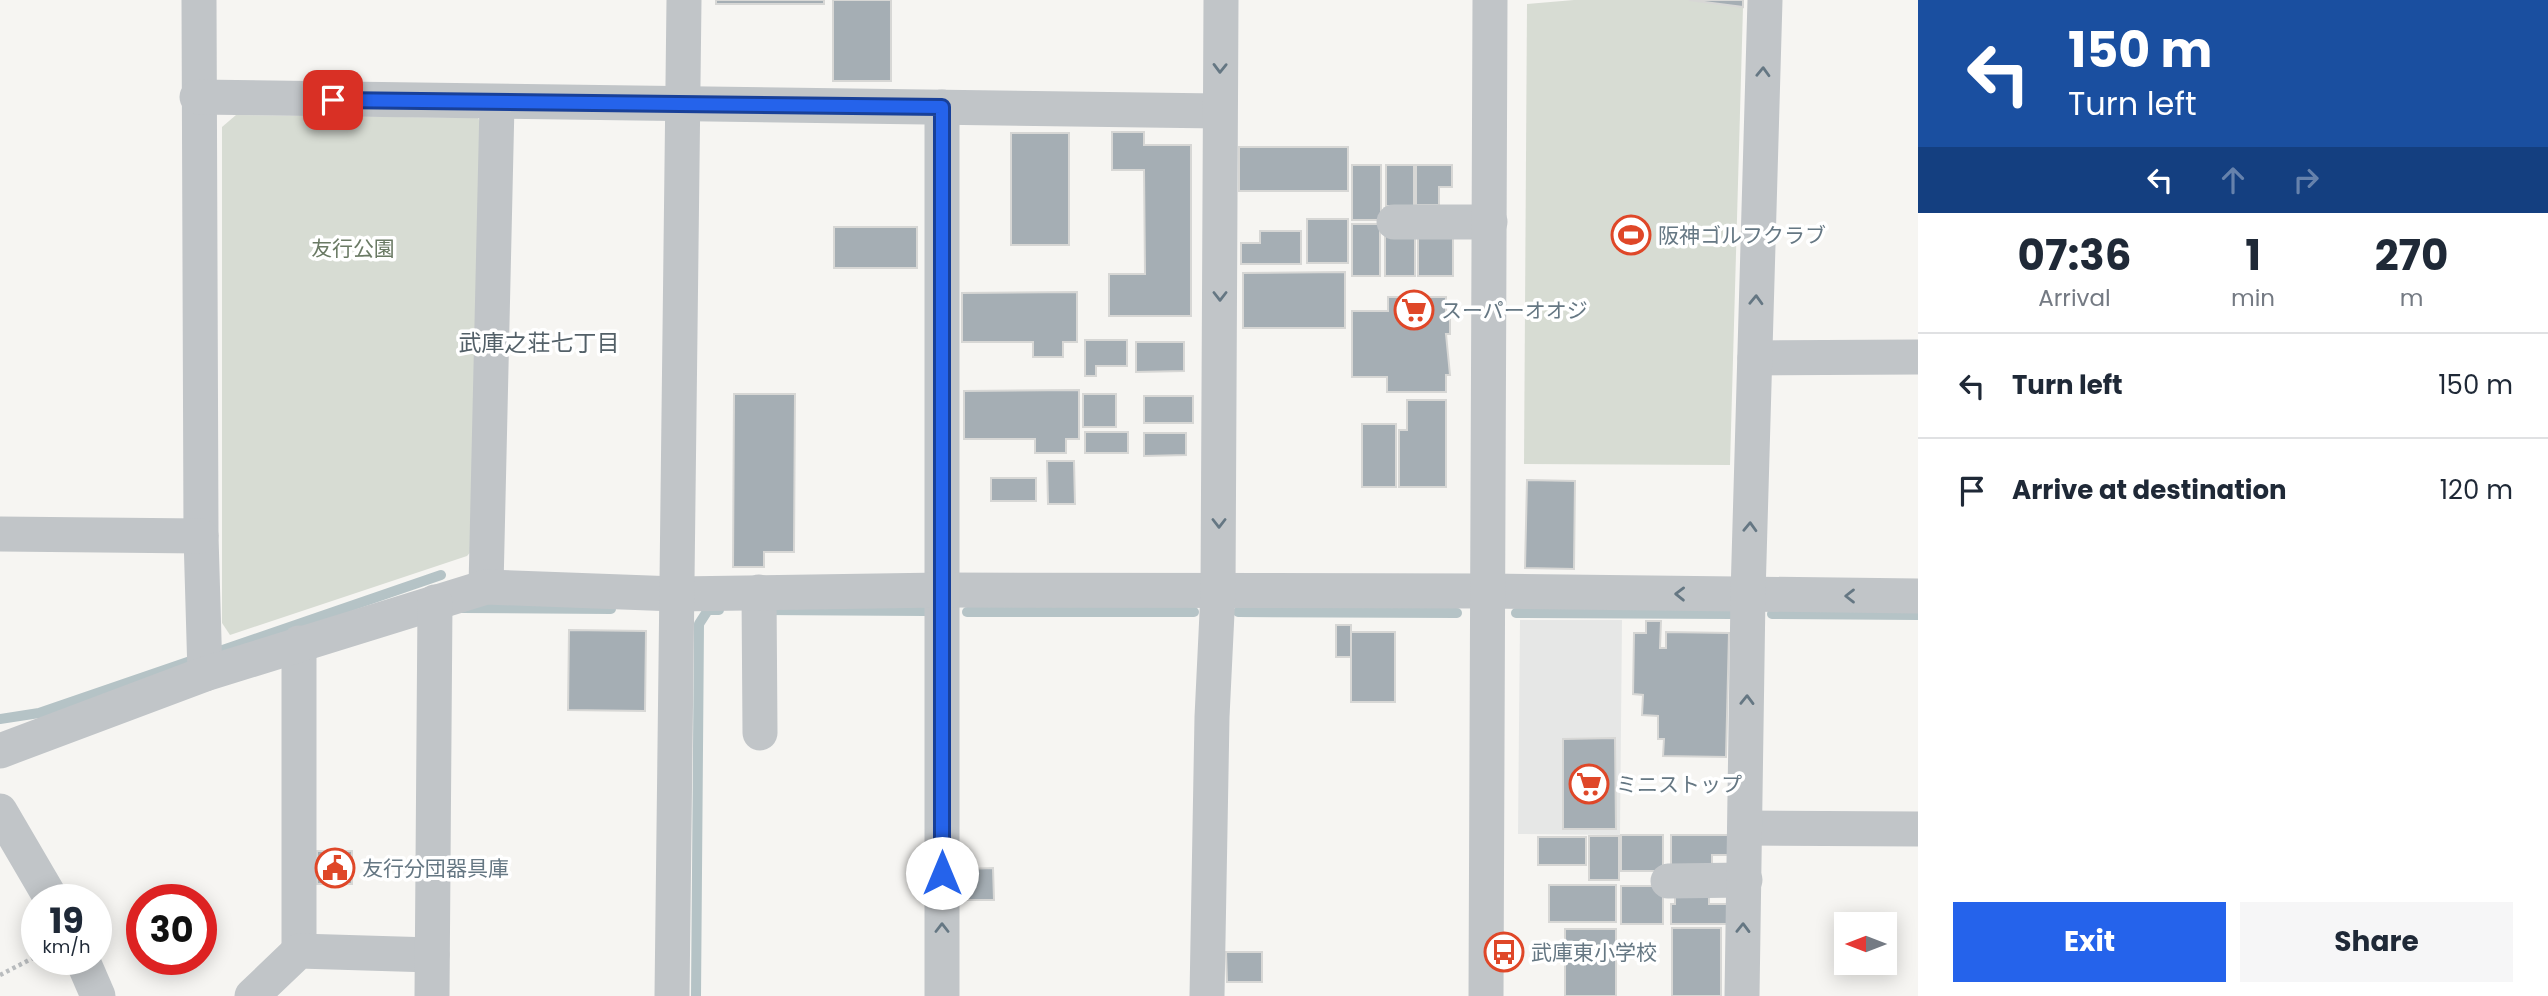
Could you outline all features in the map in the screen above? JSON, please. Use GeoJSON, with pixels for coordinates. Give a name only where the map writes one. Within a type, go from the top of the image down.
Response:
{"type":"FeatureCollection","features":[{"type":"Feature","properties":{"kind":"street"},"geometry":{"type":"LineString","coordinates":[[199,0],[197,97],[205,674]]}},
{"type":"Feature","properties":{"kind":"street"},"geometry":{"type":"LineString","coordinates":[[672,996],[684,0]]}},
{"type":"Feature","properties":{"kind":"street"},"geometry":{"type":"LineString","coordinates":[[1207,996],[1217,608],[1221,0]]}},
{"type":"Feature","properties":{"kind":"street"},"geometry":{"type":"LineString","coordinates":[[1486,996],[1490,0]]}},
{"type":"Feature","properties":{"kind":"street"},"geometry":{"type":"LineString","coordinates":[[1742,996],[1748,595],[1765,0]]}},
{"type":"Feature","properties":{"kind":"street"},"geometry":{"type":"LineString","coordinates":[[197,97],[497,104],[683,103],[1219,111]]}},
{"type":"Feature","properties":{"kind":"street"},"geometry":{"type":"LineString","coordinates":[[486,587],[497,104]]}},
{"type":"Feature","properties":{"kind":"street"},"geometry":{"type":"LineString","coordinates":[[942,107],[942,996]]}},
{"type":"Feature","properties":{"kind":"street"},"geometry":{"type":"LineString","coordinates":[[1394,222],[1490,222]]}},
{"type":"Feature","properties":{"kind":"street"},"geometry":{"type":"LineString","coordinates":[[1755,358],[1918,357]]}},
{"type":"Feature","properties":{"kind":"street"},"geometry":{"type":"LineString","coordinates":[[0,534],[201,536]]}},
{"type":"Feature","properties":{"kind":"street"},"geometry":{"type":"LineString","coordinates":[[0,751],[205,674],[486,587],[676,594],[759,604],[942,590],[1217,608],[1489,591],[1918,596]]}},
{"type":"Feature","properties":{"kind":"street"},"geometry":{"type":"LineString","coordinates":[[432,996],[435,602]]}},
{"type":"Feature","properties":{"kind":"street"},"geometry":{"type":"LineString","coordinates":[[759,604],[761,733]]}},
{"type":"Feature","properties":{"kind":"street"},"geometry":{"type":"LineString","coordinates":[[299,643],[299,951]]}},
{"type":"Feature","properties":{"kind":"street"},"geometry":{"type":"LineString","coordinates":[[0,811],[43,884]]}},
{"type":"Feature","properties":{"kind":"street"},"geometry":{"type":"LineString","coordinates":[[1746,828],[1918,829]]}},
{"type":"Feature","properties":{"kind":"street"},"geometry":{"type":"LineString","coordinates":[[1668,881],[1745,880]]}},
{"type":"Feature","properties":{"kind":"street"},"geometry":{"type":"LineString","coordinates":[[252,996],[299,951],[432,955]]}},
{"type":"Feature","properties":{"kind":"street"},"geometry":{"type":"LineString","coordinates":[[89,975],[98,996]]}},
{"type":"Feature","properties":{"kind":"path"},"geometry":{"type":"LineString","coordinates":[[0,975],[21,964]]}},
{"type":"Feature","properties":{"kind":"shaded area"},"geometry":{"type":"Polygon","coordinates":[[[1520,620],[1622,620],[1620,835],[1518,834],[1520,620]]]}},
{"type":"Feature","properties":{"kind":"green space","name":"阪神ゴルフクラブ"},"geometry":{"type":"Polygon","coordinates":[[[1574,0],[1689,0],[1743,7],[1730,465],[1524,464],[1527,4],[1574,0]]]}},
{"type":"Feature","properties":{"kind":"green space","name":"友行公園"},"geometry":{"type":"Polygon","coordinates":[[[236,115],[478,118],[486,131],[475,547],[467,556],[230,635],[222,623],[222,127],[236,115]]]}},
{"type":"Feature","properties":{"kind":"building"},"geometry":{"type":"Polygon","coordinates":[[[716,0],[824,0],[824,4],[716,4],[716,0]]]}},
{"type":"Feature","properties":{"kind":"building"},"geometry":{"type":"Polygon","coordinates":[[[833,0],[891,0],[891,81],[833,81],[833,0]]]}},
{"type":"Feature","properties":{"kind":"building"},"geometry":{"type":"Polygon","coordinates":[[[1689,0],[1743,0],[1743,7],[1689,0]]]}},
{"type":"Feature","properties":{"kind":"building"},"geometry":{"type":"Polygon","coordinates":[[[1112,132],[1144,132],[1144,145],[1191,145],[1191,316],[1109,316],[1109,274],[1145,274],[1144,170],[1112,170],[1112,132]]]}},
{"type":"Feature","properties":{"kind":"building"},"geometry":{"type":"Polygon","coordinates":[[[1011,133],[1069,133],[1069,245],[1011,245],[1011,133]]]}},
{"type":"Feature","properties":{"kind":"building"},"geometry":{"type":"Polygon","coordinates":[[[1239,147],[1348,147],[1348,191],[1239,191],[1239,147]]]}},
{"type":"Feature","properties":{"kind":"building"},"geometry":{"type":"Polygon","coordinates":[[[1352,165],[1381,165],[1381,220],[1352,220],[1352,165]]]}},
{"type":"Feature","properties":{"kind":"building"},"geometry":{"type":"Polygon","coordinates":[[[1386,165],[1414,165],[1414,206],[1386,206],[1386,165]]]}},
{"type":"Feature","properties":{"kind":"building"},"geometry":{"type":"Polygon","coordinates":[[[1416,165],[1452,165],[1452,187],[1439,187],[1439,205],[1416,205],[1416,165]]]}},
{"type":"Feature","properties":{"kind":"building"},"geometry":{"type":"Polygon","coordinates":[[[1307,219],[1348,219],[1348,263],[1307,263],[1307,219]]]}},
{"type":"Feature","properties":{"kind":"building"},"geometry":{"type":"Polygon","coordinates":[[[1352,224],[1380,224],[1380,276],[1352,276],[1352,224]]]}},
{"type":"Feature","properties":{"kind":"building"},"geometry":{"type":"Polygon","coordinates":[[[834,227],[917,227],[917,268],[834,268],[834,227]]]}},
{"type":"Feature","properties":{"kind":"building"},"geometry":{"type":"Polygon","coordinates":[[[1260,231],[1301,231],[1301,264],[1241,264],[1241,243],[1260,243],[1260,231]]]}},
{"type":"Feature","properties":{"kind":"building"},"geometry":{"type":"Polygon","coordinates":[[[1418,233],[1453,233],[1453,276],[1418,276],[1418,233]]]}},
{"type":"Feature","properties":{"kind":"building"},"geometry":{"type":"Polygon","coordinates":[[[1385,235],[1415,235],[1415,276],[1385,276],[1385,235]]]}},
{"type":"Feature","properties":{"kind":"building"},"geometry":{"type":"Polygon","coordinates":[[[1345,272],[1345,328],[1243,328],[1243,273],[1345,272]]]}},
{"type":"Feature","properties":{"kind":"building"},"geometry":{"type":"Polygon","coordinates":[[[1077,292],[1077,342],[1063,342],[1063,357],[1033,357],[1033,342],[962,342],[962,293],[1077,292]]]}},
{"type":"Feature","properties":{"kind":"building"},"geometry":{"type":"Polygon","coordinates":[[[1388,297],[1446,297],[1446,311],[1450,311],[1450,334],[1446,334],[1450,375],[1446,375],[1446,392],[1387,392],[1387,377],[1352,377],[1352,311],[1388,311],[1388,297]]]}},
{"type":"Feature","properties":{"kind":"building"},"geometry":{"type":"Polygon","coordinates":[[[1085,340],[1127,340],[1127,366],[1096,366],[1096,376],[1085,376],[1085,340]]]}},
{"type":"Feature","properties":{"kind":"building"},"geometry":{"type":"Polygon","coordinates":[[[1136,342],[1184,342],[1184,371],[1136,372],[1136,342]]]}},
{"type":"Feature","properties":{"kind":"building"},"geometry":{"type":"Polygon","coordinates":[[[1079,390],[1079,439],[1066,439],[1066,453],[1035,453],[1035,439],[964,439],[964,391],[1079,390]]]}},
{"type":"Feature","properties":{"kind":"building"},"geometry":{"type":"Polygon","coordinates":[[[734,394],[795,394],[794,552],[764,552],[764,567],[733,567],[734,394]]]}},
{"type":"Feature","properties":{"kind":"building"},"geometry":{"type":"Polygon","coordinates":[[[1083,394],[1116,394],[1116,427],[1083,427],[1083,394]]]}},
{"type":"Feature","properties":{"kind":"building"},"geometry":{"type":"Polygon","coordinates":[[[1144,396],[1193,396],[1193,423],[1144,423],[1144,396]]]}},
{"type":"Feature","properties":{"kind":"building"},"geometry":{"type":"Polygon","coordinates":[[[1407,400],[1446,400],[1446,487],[1399,487],[1399,430],[1407,430],[1407,400]]]}},
{"type":"Feature","properties":{"kind":"building"},"geometry":{"type":"Polygon","coordinates":[[[1362,424],[1396,424],[1396,487],[1362,487],[1362,424]]]}},
{"type":"Feature","properties":{"kind":"building"},"geometry":{"type":"Polygon","coordinates":[[[1085,432],[1128,432],[1128,453],[1085,453],[1085,432]]]}},
{"type":"Feature","properties":{"kind":"building"},"geometry":{"type":"Polygon","coordinates":[[[1144,433],[1186,433],[1186,455],[1144,456],[1144,433]]]}},
{"type":"Feature","properties":{"kind":"building"},"geometry":{"type":"Polygon","coordinates":[[[1047,461],[1074,461],[1075,504],[1048,504],[1047,461]]]}},
{"type":"Feature","properties":{"kind":"building"},"geometry":{"type":"Polygon","coordinates":[[[991,478],[1036,478],[1036,501],[991,501],[991,478]]]}},
{"type":"Feature","properties":{"kind":"building"},"geometry":{"type":"Polygon","coordinates":[[[1527,480],[1575,481],[1574,569],[1525,568],[1527,480]]]}},
{"type":"Feature","properties":{"kind":"building"},"geometry":{"type":"Polygon","coordinates":[[[1646,621],[1661,621],[1660,648],[1666,648],[1666,632],[1729,633],[1726,757],[1663,756],[1664,739],[1658,739],[1658,716],[1642,715],[1643,695],[1633,694],[1634,633],[1646,633],[1646,621]]]}},
{"type":"Feature","properties":{"kind":"building"},"geometry":{"type":"Polygon","coordinates":[[[1336,625],[1351,625],[1351,657],[1336,657],[1336,625]]]}},
{"type":"Feature","properties":{"kind":"building"},"geometry":{"type":"Polygon","coordinates":[[[569,630],[646,631],[645,711],[568,710],[569,630]]]}},
{"type":"Feature","properties":{"kind":"building"},"geometry":{"type":"Polygon","coordinates":[[[1351,632],[1395,632],[1395,702],[1351,702],[1351,632]]]}},
{"type":"Feature","properties":{"kind":"building","name":"ミニストップ"},"geometry":{"type":"Polygon","coordinates":[[[1615,738],[1616,829],[1563,829],[1563,739],[1615,738]]]}},
{"type":"Feature","properties":{"kind":"building"},"geometry":{"type":"Polygon","coordinates":[[[1621,835],[1663,835],[1663,871],[1621,871],[1621,835]]]}},
{"type":"Feature","properties":{"kind":"building"},"geometry":{"type":"Polygon","coordinates":[[[1671,835],[1733,835],[1733,855],[1712,855],[1712,868],[1671,868],[1671,835]]]}},
{"type":"Feature","properties":{"kind":"building"},"geometry":{"type":"Polygon","coordinates":[[[1589,836],[1619,836],[1619,880],[1589,880],[1589,836]]]}},
{"type":"Feature","properties":{"kind":"building"},"geometry":{"type":"Polygon","coordinates":[[[1538,837],[1586,837],[1586,865],[1538,865],[1538,837]]]}},
{"type":"Feature","properties":{"kind":"building","name":"友行分団器具庫"},"geometry":{"type":"Polygon","coordinates":[[[317,851],[352,851],[352,884],[317,884],[317,851]]]}},
{"type":"Feature","properties":{"kind":"building"},"geometry":{"type":"Polygon","coordinates":[[[993,868],[994,900],[967,900],[966,869],[993,868]]]}},
{"type":"Feature","properties":{"kind":"building"},"geometry":{"type":"Polygon","coordinates":[[[1549,885],[1616,885],[1616,922],[1549,922],[1549,885]]]}},
{"type":"Feature","properties":{"kind":"building"},"geometry":{"type":"Polygon","coordinates":[[[1621,886],[1663,886],[1663,924],[1621,924],[1621,886]]]}},
{"type":"Feature","properties":{"kind":"building"},"geometry":{"type":"Polygon","coordinates":[[[1675,892],[1709,892],[1709,904],[1731,904],[1731,924],[1671,924],[1671,904],[1675,904],[1675,892]]]}},
{"type":"Feature","properties":{"kind":"building"},"geometry":{"type":"Polygon","coordinates":[[[1672,928],[1721,928],[1721,996],[1672,996],[1672,928]]]}},
{"type":"Feature","properties":{"kind":"building"},"geometry":{"type":"Polygon","coordinates":[[[1565,929],[1616,929],[1616,996],[1565,996],[1565,929]]]}},
{"type":"Feature","properties":{"kind":"building"},"geometry":{"type":"Polygon","coordinates":[[[1226,952],[1262,952],[1262,982],[1227,982],[1226,952]]]}},
{"type":"Feature","properties":{"kind":"waterway"},"geometry":{"type":"LineString","coordinates":[[0,719],[39,713],[441,575]]}},
{"type":"Feature","properties":{"kind":"waterway"},"geometry":{"type":"LineString","coordinates":[[462,608],[611,609]]}},
{"type":"Feature","properties":{"kind":"waterway"},"geometry":{"type":"LineString","coordinates":[[696,996],[699,624],[708,610],[719,610]]}},
{"type":"Feature","properties":{"kind":"waterway"},"geometry":{"type":"LineString","coordinates":[[763,610],[925,611]]}},
{"type":"Feature","properties":{"kind":"waterway"},"geometry":{"type":"LineString","coordinates":[[967,612],[1194,612]]}},
{"type":"Feature","properties":{"kind":"waterway"},"geometry":{"type":"LineString","coordinates":[[1238,612],[1457,613]]}},
{"type":"Feature","properties":{"kind":"waterway"},"geometry":{"type":"LineString","coordinates":[[1516,613],[1732,614]]}},
{"type":"Feature","properties":{"kind":"waterway"},"geometry":{"type":"LineString","coordinates":[[1772,614],[1918,615]]}},
{"type":"Feature","properties":{"kind":"place","name":"阪神ゴルフクラブ"},"geometry":{"type":"Point","coordinates":[1631,235]}},
{"type":"Feature","properties":{"kind":"place","name":"スーパーオオジ"},"geometry":{"type":"Point","coordinates":[1414,310]}},
{"type":"Feature","properties":{"kind":"place","name":"ミニストップ"},"geometry":{"type":"Point","coordinates":[1589,784]}},
{"type":"Feature","properties":{"kind":"place","name":"友行分団器具庫"},"geometry":{"type":"Point","coordinates":[335,868]}},
{"type":"Feature","properties":{"kind":"place","name":"武庫東小学校"},"geometry":{"type":"Point","coordinates":[1504,952]}},
{"type":"Feature","properties":{"kind":"district","name":"武庫之荘七丁目"},"geometry":{"type":"Point","coordinates":[539,343]}},
{"type":"Feature","properties":{"kind":"route"},"geometry":{"type":"LineString","coordinates":[[333,100],[497,104],[683,103],[942,107],[942,873]]}}]}
